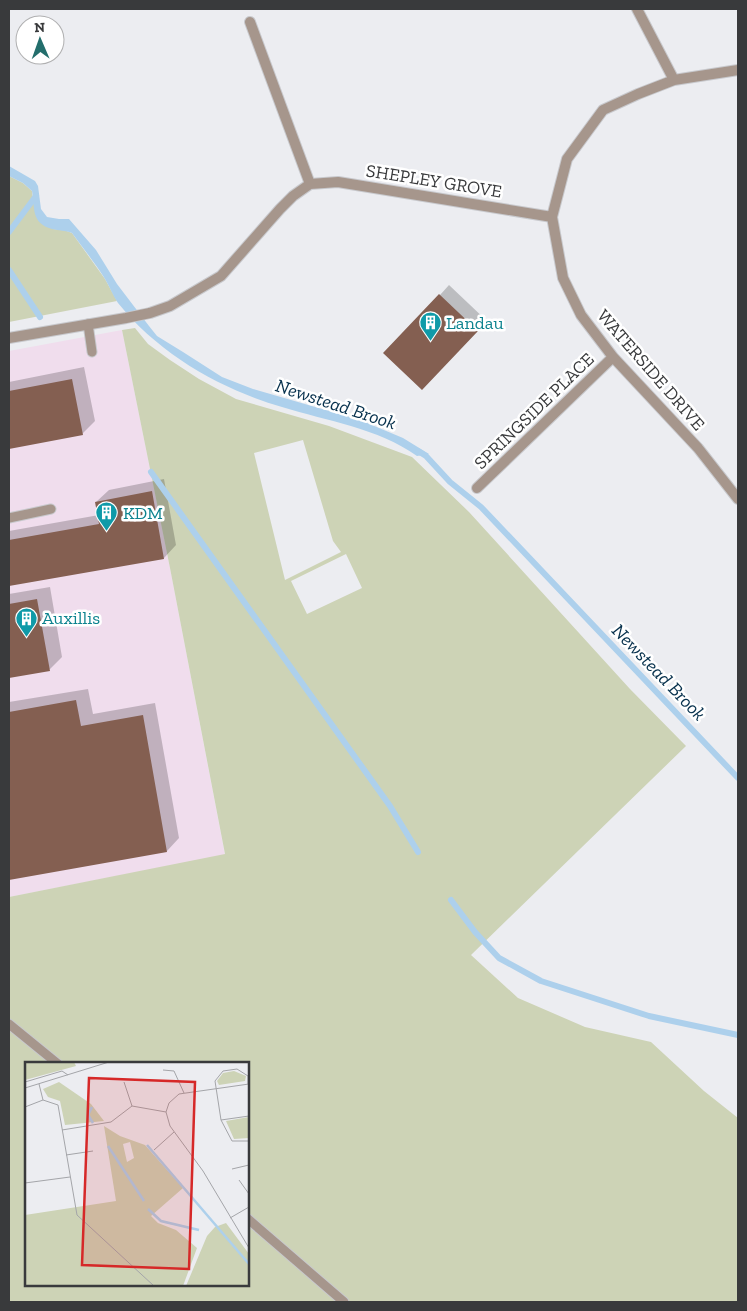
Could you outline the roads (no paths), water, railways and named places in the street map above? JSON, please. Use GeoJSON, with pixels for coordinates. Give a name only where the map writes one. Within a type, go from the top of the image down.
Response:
{"type":"FeatureCollection","features":[{"type":"Feature","properties":{"kind":"street"},"geometry":{"type":"LineString","coordinates":[[637,9],[674,80]]}},
{"type":"Feature","properties":{"kind":"street"},"geometry":{"type":"LineString","coordinates":[[9,338],[150,314],[170,306],[221,276],[280,209],[293,196],[310,184],[250,22]]}},
{"type":"Feature","properties":{"kind":"street","name":"WATERSIDE DRIVE"},"geometry":{"type":"LineString","coordinates":[[738,70],[674,80],[603,110],[567,159],[552,217],[563,278],[581,316],[613,357],[698,448],[738,499]]}},
{"type":"Feature","properties":{"kind":"street","name":"SHEPLEY GROVE"},"geometry":{"type":"LineString","coordinates":[[310,184],[338,182],[552,217]]}},
{"type":"Feature","properties":{"kind":"street","name":"SPRINGSIDE PLACE"},"geometry":{"type":"LineString","coordinates":[[477,488],[613,357]]}},
{"type":"Feature","properties":{"kind":"lane"},"geometry":{"type":"LineString","coordinates":[[88,324],[92,352]]}},
{"type":"Feature","properties":{"kind":"lane"},"geometry":{"type":"LineString","coordinates":[[9,518],[51,509]]}},
{"type":"Feature","properties":{"kind":"lane"},"geometry":{"type":"LineString","coordinates":[[9,1024],[56,1062]]}},
{"type":"Feature","properties":{"kind":"lane"},"geometry":{"type":"LineString","coordinates":[[249,1220],[344,1302]]}},
{"type":"Feature","properties":{"kind":"water"},"geometry":{"type":"Polygon","coordinates":[[[9,166],[35,181],[38,186],[41,209],[47,217],[69,219],[96,250],[117,284],[157,336],[222,377],[253,389],[360,420],[403,438],[429,454],[417,456],[386,438],[259,399],[214,380],[172,354],[134,321],[118,303],[107,282],[72,233],[52,229],[40,223],[35,214],[32,191],[23,183],[9,176],[9,166]]]}},
{"type":"Feature","properties":{"kind":"waterway"},"geometry":{"type":"LineString","coordinates":[[9,232],[36,196]]}},
{"type":"Feature","properties":{"kind":"waterway"},"geometry":{"type":"LineString","coordinates":[[9,270],[40,317]]}},
{"type":"Feature","properties":{"kind":"waterway","name":"Newstead Brook"},"geometry":{"type":"LineString","coordinates":[[418,451],[426,456],[450,482],[481,507],[738,778]]}},
{"type":"Feature","properties":{"kind":"waterway"},"geometry":{"type":"LineString","coordinates":[[151,472],[390,806],[418,852]]}},
{"type":"Feature","properties":{"kind":"waterway"},"geometry":{"type":"LineString","coordinates":[[451,900],[475,932],[499,958],[541,981],[649,1016],[738,1035]]}},
{"type":"Feature","properties":{"kind":"place","name":"Landau"},"geometry":{"type":"Point","coordinates":[430,342]}},
{"type":"Feature","properties":{"kind":"place","name":"KDM"},"geometry":{"type":"Point","coordinates":[107,532]}},
{"type":"Feature","properties":{"kind":"place","name":"Auxillis"},"geometry":{"type":"Point","coordinates":[26,637]}}]}
